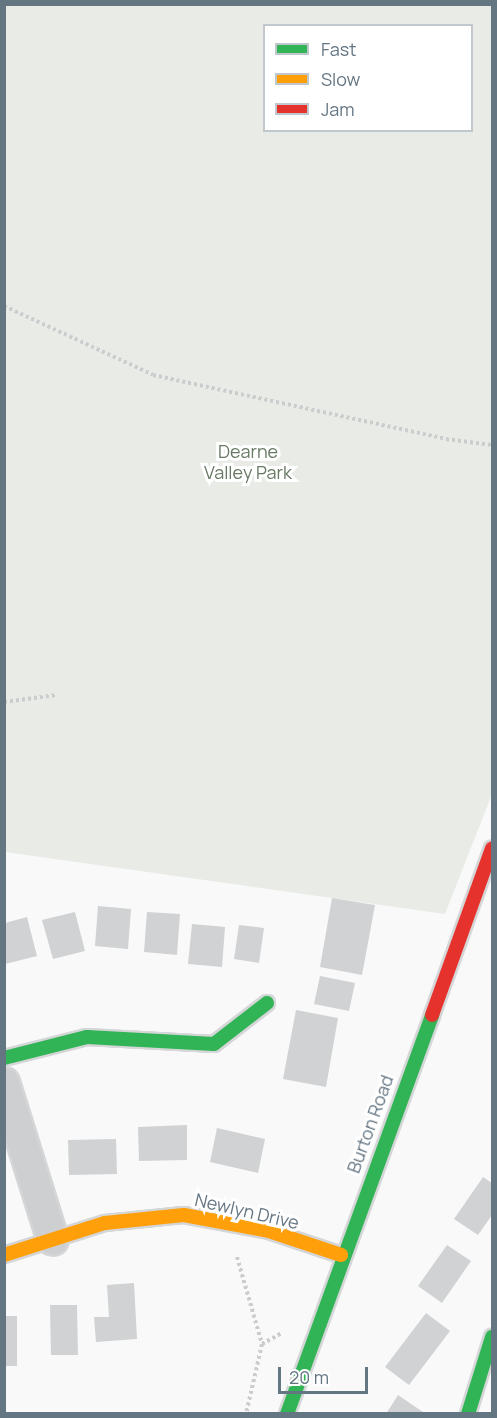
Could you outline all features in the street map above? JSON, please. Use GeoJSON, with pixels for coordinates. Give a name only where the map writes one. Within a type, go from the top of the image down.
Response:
{"type":"FeatureCollection","features":[{"type":"Feature","properties":{"kind":"street","name":"Burton Road"},"geometry":{"type":"LineString","coordinates":[[286,1413],[341,1255],[492,848]]}},
{"type":"Feature","properties":{"kind":"street"},"geometry":{"type":"LineString","coordinates":[[4,1058],[87,1037],[214,1044],[267,1003]]}},
{"type":"Feature","properties":{"kind":"street"},"geometry":{"type":"LineString","coordinates":[[4,1083],[52,1240]]}},
{"type":"Feature","properties":{"kind":"street","name":"Newlyn Drive"},"geometry":{"type":"LineString","coordinates":[[4,1255],[105,1222],[149,1216],[184,1215],[269,1231],[341,1255]]}},
{"type":"Feature","properties":{"kind":"street"},"geometry":{"type":"LineString","coordinates":[[468,1413],[492,1337]]}},
{"type":"Feature","properties":{"kind":"path"},"geometry":{"type":"LineString","coordinates":[[4,306],[153,375],[446,439],[492,445]]}},
{"type":"Feature","properties":{"kind":"path"},"geometry":{"type":"LineString","coordinates":[[4,702],[57,695]]}},
{"type":"Feature","properties":{"kind":"path"},"geometry":{"type":"LineString","coordinates":[[227,1222],[262,1344],[246,1413]]}},
{"type":"Feature","properties":{"kind":"green space","name":"Dearne Valley Park"},"geometry":{"type":"Polygon","coordinates":[[[5,5],[492,5],[492,794],[445,914],[5,852],[5,5]]]}},
{"type":"Feature","properties":{"kind":"building"},"geometry":{"type":"Polygon","coordinates":[[[332,898],[375,905],[362,975],[320,967],[332,898]]]}},
{"type":"Feature","properties":{"kind":"building"},"geometry":{"type":"Polygon","coordinates":[[[98,906],[131,909],[128,949],[95,946],[98,906]]]}},
{"type":"Feature","properties":{"kind":"building"},"geometry":{"type":"Polygon","coordinates":[[[75,912],[85,951],[53,959],[42,920],[75,912]]]}},
{"type":"Feature","properties":{"kind":"building"},"geometry":{"type":"Polygon","coordinates":[[[147,912],[180,914],[177,955],[144,952],[147,912]]]}},
{"type":"Feature","properties":{"kind":"building"},"geometry":{"type":"Polygon","coordinates":[[[27,917],[37,956],[5,964],[5,923],[27,917]]]}},
{"type":"Feature","properties":{"kind":"building"},"geometry":{"type":"Polygon","coordinates":[[[192,924],[225,927],[222,967],[188,964],[192,924]]]}},
{"type":"Feature","properties":{"kind":"building"},"geometry":{"type":"Polygon","coordinates":[[[239,925],[264,928],[259,963],[234,959],[239,925]]]}},
{"type":"Feature","properties":{"kind":"building"},"geometry":{"type":"Polygon","coordinates":[[[320,976],[355,983],[349,1011],[314,1004],[320,976]]]}},
{"type":"Feature","properties":{"kind":"building"},"geometry":{"type":"Polygon","coordinates":[[[296,1010],[338,1018],[326,1087],[283,1079],[296,1010]]]}},
{"type":"Feature","properties":{"kind":"building"},"geometry":{"type":"Polygon","coordinates":[[[187,1125],[187,1160],[139,1161],[138,1127],[187,1125]]]}},
{"type":"Feature","properties":{"kind":"building"},"geometry":{"type":"Polygon","coordinates":[[[217,1128],[265,1139],[258,1173],[210,1162],[217,1128]]]}},
{"type":"Feature","properties":{"kind":"building"},"geometry":{"type":"Polygon","coordinates":[[[116,1139],[117,1174],[69,1175],[68,1140],[116,1139]]]}},
{"type":"Feature","properties":{"kind":"building"},"geometry":{"type":"Polygon","coordinates":[[[483,1177],[492,1183],[492,1215],[478,1235],[454,1219],[483,1177]]]}},
{"type":"Feature","properties":{"kind":"building"},"geometry":{"type":"Polygon","coordinates":[[[447,1245],[471,1261],[442,1303],[418,1286],[447,1245]]]}},
{"type":"Feature","properties":{"kind":"building"},"geometry":{"type":"Polygon","coordinates":[[[134,1283],[137,1339],[96,1342],[94,1317],[109,1317],[107,1285],[134,1283]]]}},
{"type":"Feature","properties":{"kind":"building"},"geometry":{"type":"Polygon","coordinates":[[[50,1305],[77,1305],[78,1355],[51,1355],[50,1305]]]}},
{"type":"Feature","properties":{"kind":"building"},"geometry":{"type":"Polygon","coordinates":[[[426,1313],[450,1331],[409,1385],[385,1367],[426,1313]]]}},
{"type":"Feature","properties":{"kind":"building"},"geometry":{"type":"Polygon","coordinates":[[[4,1316],[17,1316],[17,1366],[4,1366],[4,1316]]]}},
{"type":"Feature","properties":{"kind":"building"},"geometry":{"type":"Polygon","coordinates":[[[398,1395],[423,1412],[421,1414],[386,1414],[398,1395]]]}},
{"type":"Feature","properties":{"kind":"traffic: fast"},"geometry":{"type":"LineString","coordinates":[[4,1058],[87,1037],[214,1044],[267,1003]]}},
{"type":"Feature","properties":{"kind":"traffic: fast"},"geometry":{"type":"LineString","coordinates":[[287,1414],[432,1015]]}},
{"type":"Feature","properties":{"kind":"traffic: fast"},"geometry":{"type":"LineString","coordinates":[[468,1414],[492,1337]]}},
{"type":"Feature","properties":{"kind":"traffic: slow"},"geometry":{"type":"LineString","coordinates":[[4,1255],[105,1223],[184,1215],[269,1231],[341,1255]]}},
{"type":"Feature","properties":{"kind":"traffic: jam"},"geometry":{"type":"LineString","coordinates":[[432,1015],[492,848]]}}]}
